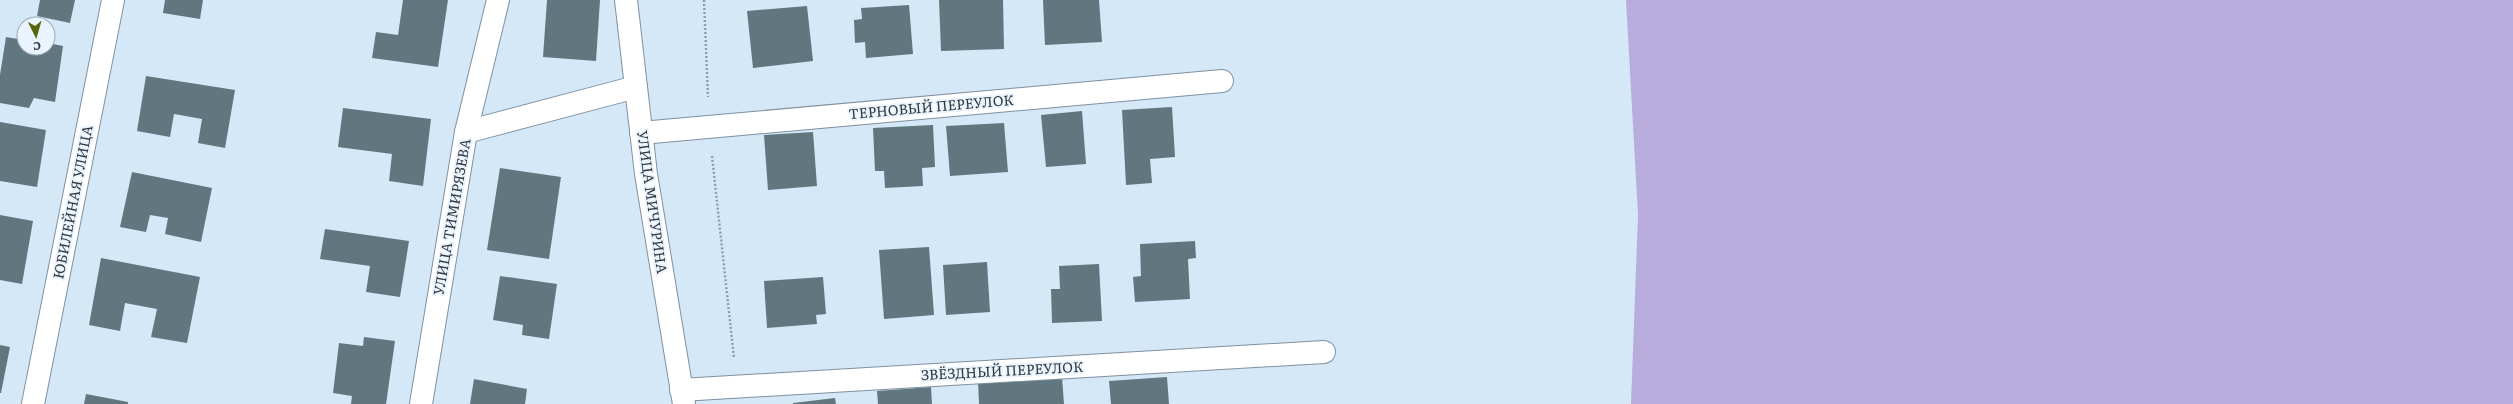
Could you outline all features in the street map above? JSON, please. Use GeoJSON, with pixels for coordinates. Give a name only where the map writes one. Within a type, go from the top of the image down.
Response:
{"type":"FeatureCollection","features":[{"type":"Feature","properties":{"kind":"street","name":"ЮБИЛЕЙНАЯ УЛИЦА"},"geometry":{"type":"LineString","coordinates":[[33,404],[113,0]]}},
{"type":"Feature","properties":{"kind":"street"},"geometry":{"type":"LineString","coordinates":[[466,132],[498,0]]}},
{"type":"Feature","properties":{"kind":"street","name":"УЛИЦА МИЧУРИНА"},"geometry":{"type":"LineString","coordinates":[[626,0],[641,133],[682,397]]}},
{"type":"Feature","properties":{"kind":"street","name":"ТЕРНОВЫЙ ПЕРЕУЛОК"},"geometry":{"type":"LineString","coordinates":[[641,133],[1222,82]]}},
{"type":"Feature","properties":{"kind":"street","name":"УЛИЦА ТИМИРЯЗЕВА"},"geometry":{"type":"LineString","coordinates":[[421,404],[466,132],[636,87]]}},
{"type":"Feature","properties":{"kind":"street","name":"ЗВЁЗДНЫЙ ПЕРЕУЛОК"},"geometry":{"type":"LineString","coordinates":[[682,397],[737,387],[1324,352]]}},
{"type":"Feature","properties":{"kind":"path"},"geometry":{"type":"LineString","coordinates":[[704,0],[709,127],[737,387]]}},
{"type":"Feature","properties":{"kind":"shaded area"},"geometry":{"type":"Polygon","coordinates":[[[1626,0],[2513,0],[2513,404],[1631,404],[1638,215],[1626,0]]]}},
{"type":"Feature","properties":{"kind":"building"},"geometry":{"type":"Polygon","coordinates":[[[40,0],[75,0],[70,23],[56,20],[56,16],[37,16],[40,0]]]}},
{"type":"Feature","properties":{"kind":"building"},"geometry":{"type":"Polygon","coordinates":[[[165,0],[203,0],[200,19],[163,13],[165,0]]]}},
{"type":"Feature","properties":{"kind":"building"},"geometry":{"type":"Polygon","coordinates":[[[403,0],[448,0],[438,67],[372,58],[376,32],[398,35],[403,0]]]}},
{"type":"Feature","properties":{"kind":"building"},"geometry":{"type":"Polygon","coordinates":[[[547,0],[600,0],[596,61],[543,57],[547,0]]]}},
{"type":"Feature","properties":{"kind":"building"},"geometry":{"type":"Polygon","coordinates":[[[939,0],[1003,0],[1004,49],[941,51],[939,0]]]}},
{"type":"Feature","properties":{"kind":"building"},"geometry":{"type":"Polygon","coordinates":[[[1043,0],[1099,0],[1102,42],[1045,45],[1043,0]]]}},
{"type":"Feature","properties":{"kind":"building"},"geometry":{"type":"Polygon","coordinates":[[[909,5],[913,54],[866,58],[865,42],[855,43],[854,20],[862,19],[861,8],[909,5]]]}},
{"type":"Feature","properties":{"kind":"building"},"geometry":{"type":"Polygon","coordinates":[[[807,6],[813,61],[753,68],[747,11],[807,6]]]}},
{"type":"Feature","properties":{"kind":"building"},"geometry":{"type":"Polygon","coordinates":[[[6,37],[16,39],[16,56],[56,56],[56,45],[63,46],[55,102],[34,98],[29,108],[0,103],[0,75],[6,37]]]}},
{"type":"Feature","properties":{"kind":"building"},"geometry":{"type":"Polygon","coordinates":[[[146,76],[235,90],[225,148],[198,143],[202,119],[174,114],[170,137],[137,131],[146,76]]]}},
{"type":"Feature","properties":{"kind":"building"},"geometry":{"type":"Polygon","coordinates":[[[1172,107],[1175,157],[1150,159],[1152,183],[1126,185],[1122,110],[1172,107]]]}},
{"type":"Feature","properties":{"kind":"building"},"geometry":{"type":"Polygon","coordinates":[[[343,108],[431,119],[423,186],[389,181],[392,154],[338,147],[343,108]]]}},
{"type":"Feature","properties":{"kind":"building"},"geometry":{"type":"Polygon","coordinates":[[[1082,111],[1086,164],[1046,167],[1041,115],[1082,111]]]}},
{"type":"Feature","properties":{"kind":"building"},"geometry":{"type":"Polygon","coordinates":[[[0,122],[46,130],[37,187],[0,181],[0,122]]]}},
{"type":"Feature","properties":{"kind":"building"},"geometry":{"type":"Polygon","coordinates":[[[1004,123],[1008,172],[950,176],[946,126],[1004,123]]]}},
{"type":"Feature","properties":{"kind":"building"},"geometry":{"type":"Polygon","coordinates":[[[933,125],[935,167],[922,168],[923,186],[885,188],[884,171],[875,171],[873,128],[933,125]]]}},
{"type":"Feature","properties":{"kind":"building"},"geometry":{"type":"Polygon","coordinates":[[[813,132],[817,186],[768,190],[764,135],[813,132]]]}},
{"type":"Feature","properties":{"kind":"building"},"geometry":{"type":"Polygon","coordinates":[[[500,168],[561,177],[549,259],[487,250],[500,168]]]}},
{"type":"Feature","properties":{"kind":"building"},"geometry":{"type":"Polygon","coordinates":[[[132,172],[212,188],[201,242],[165,234],[168,218],[150,215],[146,232],[120,227],[132,172]]]}},
{"type":"Feature","properties":{"kind":"building"},"geometry":{"type":"Polygon","coordinates":[[[0,215],[33,221],[22,284],[0,280],[0,215]]]}},
{"type":"Feature","properties":{"kind":"building"},"geometry":{"type":"Polygon","coordinates":[[[325,229],[409,241],[400,297],[366,292],[370,266],[320,259],[325,229]]]}},
{"type":"Feature","properties":{"kind":"building"},"geometry":{"type":"Polygon","coordinates":[[[1195,241],[1196,258],[1188,259],[1190,299],[1135,302],[1133,277],[1141,276],[1140,244],[1195,241]]]}},
{"type":"Feature","properties":{"kind":"building"},"geometry":{"type":"Polygon","coordinates":[[[929,247],[934,315],[884,319],[879,250],[929,247]]]}},
{"type":"Feature","properties":{"kind":"building"},"geometry":{"type":"Polygon","coordinates":[[[101,258],[200,277],[187,343],[151,337],[157,309],[125,303],[120,331],[89,325],[101,258]]]}},
{"type":"Feature","properties":{"kind":"building"},"geometry":{"type":"Polygon","coordinates":[[[987,262],[990,312],[946,315],[943,265],[987,262]]]}},
{"type":"Feature","properties":{"kind":"building"},"geometry":{"type":"Polygon","coordinates":[[[1099,264],[1102,321],[1052,323],[1051,289],[1060,289],[1059,266],[1099,264]]]}},
{"type":"Feature","properties":{"kind":"building"},"geometry":{"type":"Polygon","coordinates":[[[500,276],[557,284],[549,339],[522,335],[523,325],[493,320],[500,276]]]}},
{"type":"Feature","properties":{"kind":"building"},"geometry":{"type":"Polygon","coordinates":[[[823,277],[826,314],[816,315],[817,324],[767,328],[764,281],[823,277]]]}},
{"type":"Feature","properties":{"kind":"building"},"geometry":{"type":"Polygon","coordinates":[[[364,337],[395,341],[386,404],[351,404],[352,396],[333,393],[339,343],[363,346],[364,337]]]}},
{"type":"Feature","properties":{"kind":"building"},"geometry":{"type":"Polygon","coordinates":[[[0,345],[10,347],[1,393],[0,393],[0,345]]]}},
{"type":"Feature","properties":{"kind":"building"},"geometry":{"type":"Polygon","coordinates":[[[1062,377],[1064,404],[979,404],[978,381],[1062,377]]]}},
{"type":"Feature","properties":{"kind":"building"},"geometry":{"type":"Polygon","coordinates":[[[1167,377],[1169,404],[1111,404],[1109,381],[1167,377]]]}},
{"type":"Feature","properties":{"kind":"building"},"geometry":{"type":"Polygon","coordinates":[[[474,379],[527,389],[525,404],[470,404],[474,379]]]}},
{"type":"Feature","properties":{"kind":"building"},"geometry":{"type":"Polygon","coordinates":[[[931,387],[932,404],[878,404],[877,391],[931,387]]]}},
{"type":"Feature","properties":{"kind":"building"},"geometry":{"type":"Polygon","coordinates":[[[86,394],[128,402],[128,404],[84,404],[86,394]]]}},
{"type":"Feature","properties":{"kind":"building"},"geometry":{"type":"Polygon","coordinates":[[[835,398],[836,404],[793,404],[793,403],[835,398]]]}}]}
